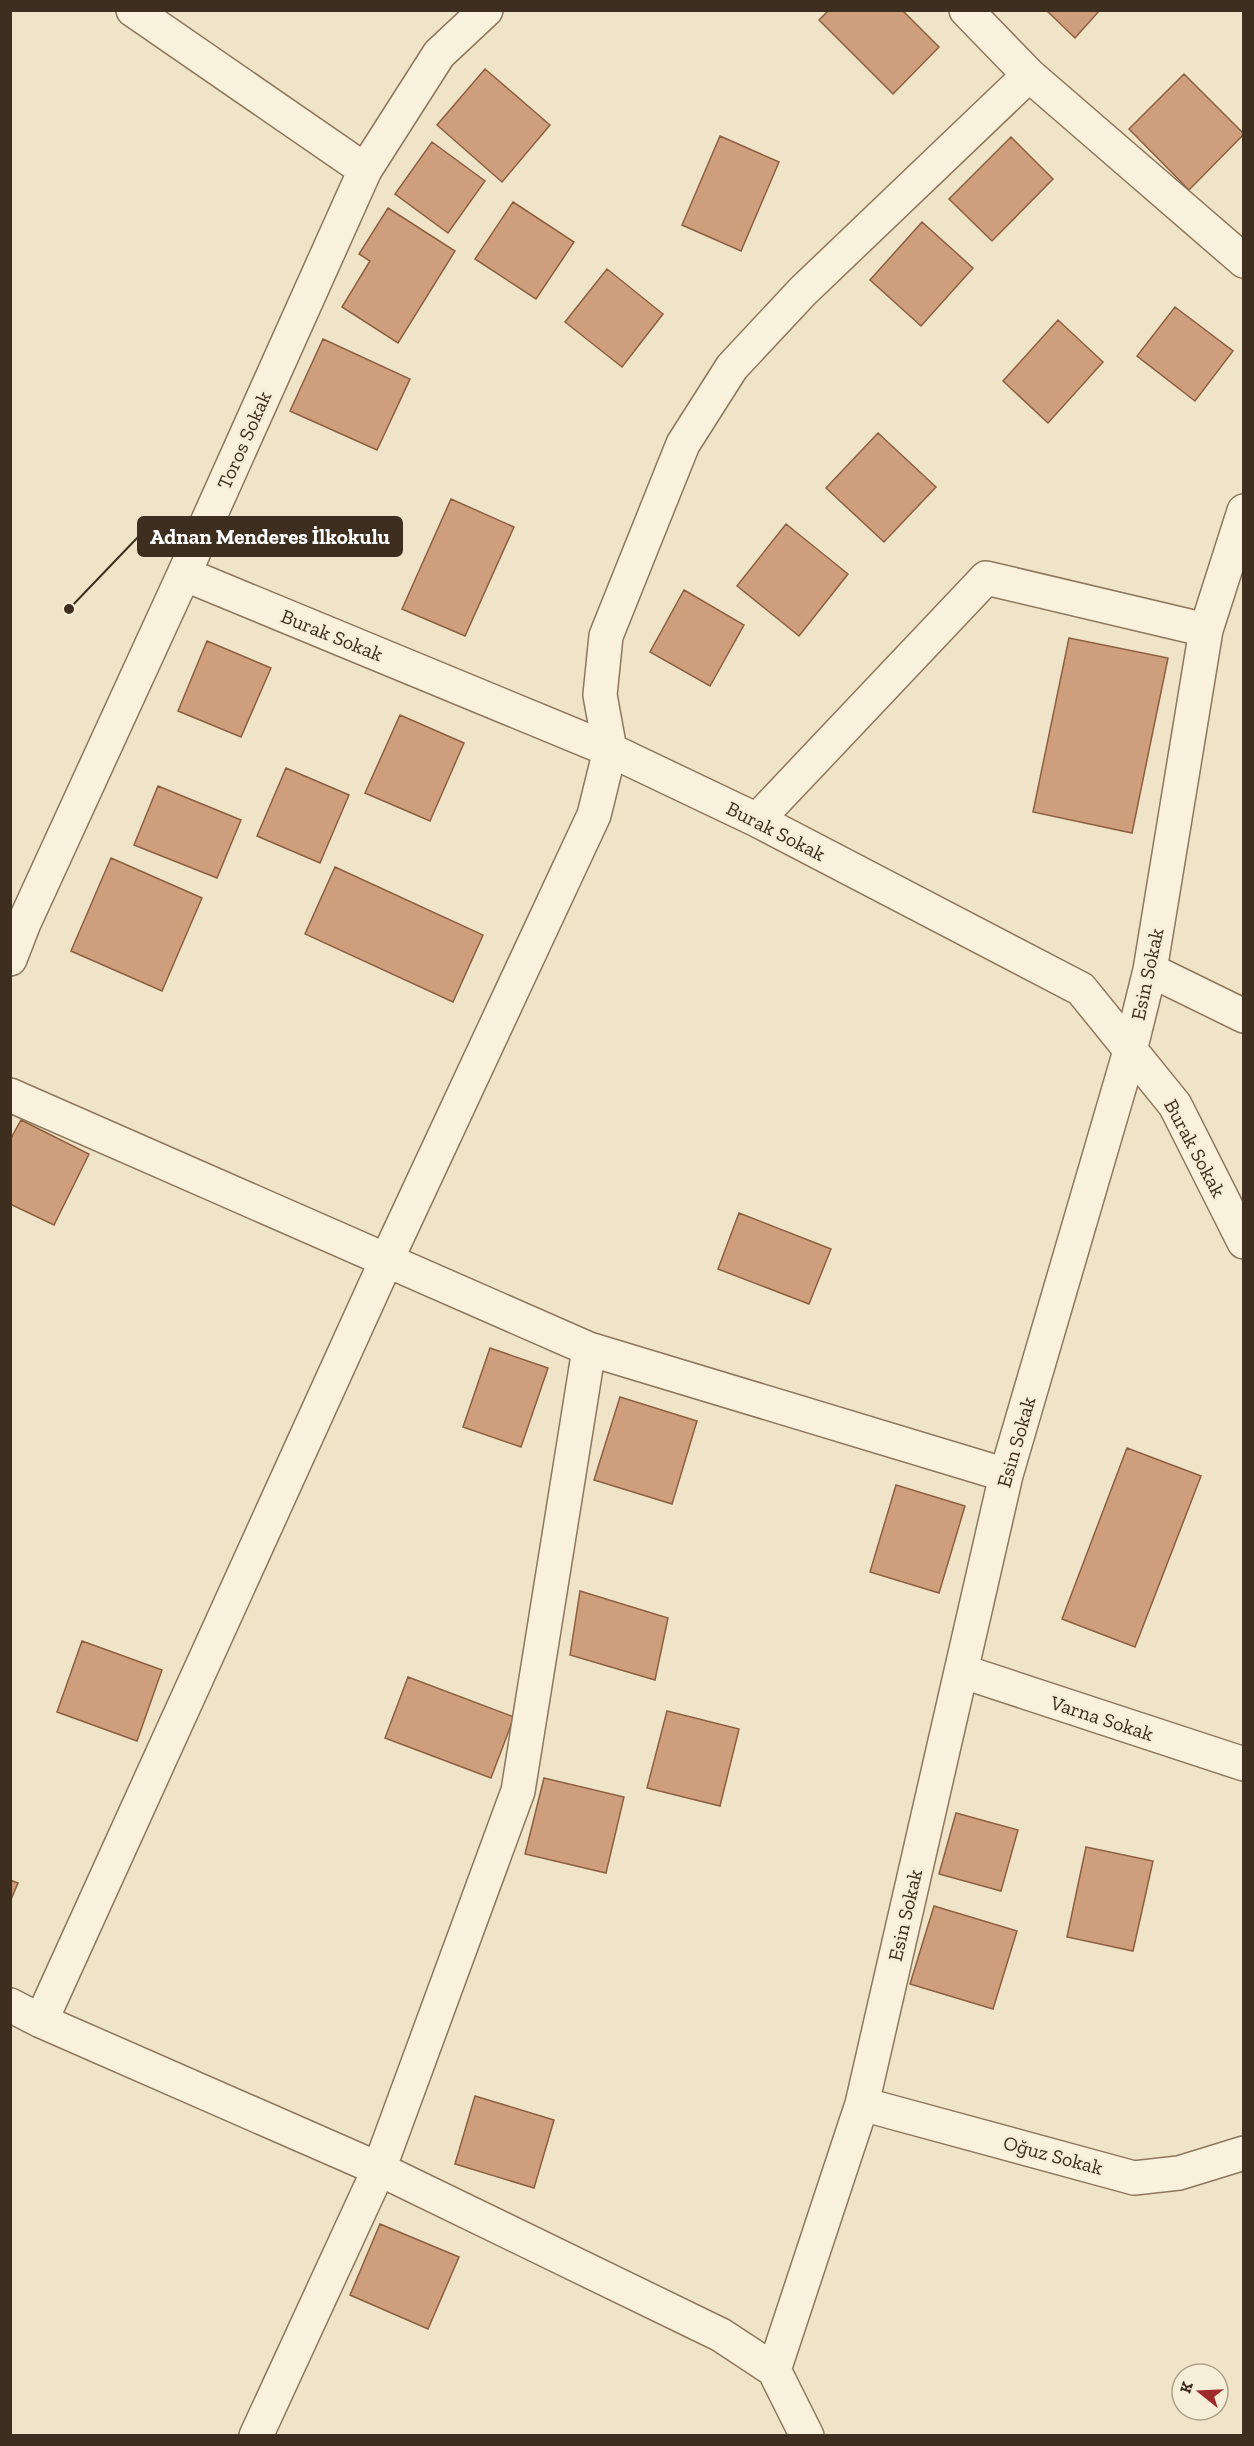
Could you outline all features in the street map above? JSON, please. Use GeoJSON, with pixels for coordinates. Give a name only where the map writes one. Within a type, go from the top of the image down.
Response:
{"type":"FeatureCollection","features":[{"type":"Feature","properties":{"kind":"street"},"geometry":{"type":"LineString","coordinates":[[133,10],[365,170]]}},
{"type":"Feature","properties":{"kind":"street","name":"Toros Sokak"},"geometry":{"type":"LineString","coordinates":[[10,959],[17,919],[184,574],[365,170],[439,54],[486,10]]}},
{"type":"Feature","properties":{"kind":"street"},"geometry":{"type":"LineString","coordinates":[[966,10],[1029,75],[1244,261]]}},
{"type":"Feature","properties":{"kind":"street"},"geometry":{"type":"LineString","coordinates":[[41,2020],[387,1259],[594,815],[610,750],[600,695],[606,636],[683,444],[732,367],[803,291],[1029,75]]}},
{"type":"Feature","properties":{"kind":"street","name":"Esin Sokak"},"geometry":{"type":"LineString","coordinates":[[774,2370],[862,2104],[1006,1475],[1130,1051],[1150,970],[1206,630],[1244,511]]}},
{"type":"Feature","properties":{"kind":"street","name":"Burak Sokak"},"geometry":{"type":"LineString","coordinates":[[184,574],[610,750],[757,820],[1082,989],[1175,1105],[1244,1242]]}},
{"type":"Feature","properties":{"kind":"street"},"geometry":{"type":"LineString","coordinates":[[757,820],[986,578],[1206,630]]}},
{"type":"Feature","properties":{"kind":"street"},"geometry":{"type":"LineString","coordinates":[[1150,970],[1244,1016]]}},
{"type":"Feature","properties":{"kind":"street"},"geometry":{"type":"LineString","coordinates":[[10,1095],[589,1348],[1006,1475]]}},
{"type":"Feature","properties":{"kind":"street"},"geometry":{"type":"LineString","coordinates":[[256,2436],[379,2169],[518,1791],[589,1348]]}},
{"type":"Feature","properties":{"kind":"street","name":"Varna Sokak"},"geometry":{"type":"LineString","coordinates":[[961,1671],[1244,1764]]}},
{"type":"Feature","properties":{"kind":"street"},"geometry":{"type":"LineString","coordinates":[[10,2005],[379,2169],[721,2335],[774,2370],[807,2436]]}},
{"type":"Feature","properties":{"kind":"street","name":"Oğuz Sokak"},"geometry":{"type":"LineString","coordinates":[[862,2104],[1134,2178],[1179,2173],[1244,2153]]}},
{"type":"Feature","properties":{"kind":"building"},"geometry":{"type":"Polygon","coordinates":[[[829,10],[902,10],[939,47],[893,94],[819,20],[829,10]]]}},
{"type":"Feature","properties":{"kind":"building"},"geometry":{"type":"Polygon","coordinates":[[[1046,10],[1100,10],[1075,38],[1046,10]]]}},
{"type":"Feature","properties":{"kind":"building"},"geometry":{"type":"Polygon","coordinates":[[[485,69],[550,125],[502,182],[437,125],[485,69]]]}},
{"type":"Feature","properties":{"kind":"building"},"geometry":{"type":"Polygon","coordinates":[[[1184,74],[1244,134],[1189,190],[1129,129],[1184,74]]]}},
{"type":"Feature","properties":{"kind":"building"},"geometry":{"type":"Polygon","coordinates":[[[720,136],[779,162],[741,251],[682,225],[720,136]]]}},
{"type":"Feature","properties":{"kind":"building"},"geometry":{"type":"Polygon","coordinates":[[[1011,137],[1053,179],[992,241],[949,199],[1011,137]]]}},
{"type":"Feature","properties":{"kind":"building"},"geometry":{"type":"Polygon","coordinates":[[[432,142],[485,181],[448,233],[395,194],[432,142]]]}},
{"type":"Feature","properties":{"kind":"building"},"geometry":{"type":"Polygon","coordinates":[[[513,202],[574,242],[536,299],[475,259],[513,202]]]}},
{"type":"Feature","properties":{"kind":"building"},"geometry":{"type":"Polygon","coordinates":[[[388,208],[455,251],[398,343],[342,307],[370,261],[359,254],[388,208]]]}},
{"type":"Feature","properties":{"kind":"building"},"geometry":{"type":"Polygon","coordinates":[[[922,222],[973,268],[921,326],[870,280],[922,222]]]}},
{"type":"Feature","properties":{"kind":"building"},"geometry":{"type":"Polygon","coordinates":[[[607,269],[663,314],[622,367],[565,322],[607,269]]]}},
{"type":"Feature","properties":{"kind":"building"},"geometry":{"type":"Polygon","coordinates":[[[1175,307],[1233,351],[1195,401],[1137,356],[1175,307]]]}},
{"type":"Feature","properties":{"kind":"building"},"geometry":{"type":"Polygon","coordinates":[[[1058,320],[1103,362],[1048,423],[1003,381],[1058,320]]]}},
{"type":"Feature","properties":{"kind":"building"},"geometry":{"type":"Polygon","coordinates":[[[323,339],[410,379],[377,450],[290,411],[323,339]]]}},
{"type":"Feature","properties":{"kind":"building"},"geometry":{"type":"Polygon","coordinates":[[[878,433],[936,487],[884,542],[826,488],[878,433]]]}},
{"type":"Feature","properties":{"kind":"building"},"geometry":{"type":"Polygon","coordinates":[[[451,499],[514,527],[465,636],[402,609],[451,499]]]}},
{"type":"Feature","properties":{"kind":"building"},"geometry":{"type":"Polygon","coordinates":[[[786,524],[848,574],[799,636],[737,586],[786,524]]]}},
{"type":"Feature","properties":{"kind":"building"},"geometry":{"type":"Polygon","coordinates":[[[684,590],[744,625],[710,686],[650,652],[684,590]]]}},
{"type":"Feature","properties":{"kind":"building"},"geometry":{"type":"Polygon","coordinates":[[[1069,638],[1168,658],[1132,833],[1033,812],[1069,638]]]}},
{"type":"Feature","properties":{"kind":"building"},"geometry":{"type":"Polygon","coordinates":[[[207,641],[271,668],[241,737],[178,711],[207,641]]]}},
{"type":"Feature","properties":{"kind":"building"},"geometry":{"type":"Polygon","coordinates":[[[400,715],[464,743],[430,821],[365,793],[400,715]]]}},
{"type":"Feature","properties":{"kind":"building"},"geometry":{"type":"Polygon","coordinates":[[[286,768],[349,795],[320,863],[257,836],[286,768]]]}},
{"type":"Feature","properties":{"kind":"building"},"geometry":{"type":"Polygon","coordinates":[[[158,786],[241,820],[217,878],[134,845],[158,786]]]}},
{"type":"Feature","properties":{"kind":"building"},"geometry":{"type":"Polygon","coordinates":[[[111,858],[202,898],[162,991],[71,951],[111,858]]]}},
{"type":"Feature","properties":{"kind":"building"},"geometry":{"type":"Polygon","coordinates":[[[335,867],[483,935],[453,1002],[305,934],[335,867]]]}},
{"type":"Feature","properties":{"kind":"building"},"geometry":{"type":"Polygon","coordinates":[[[21,1120],[89,1154],[54,1225],[10,1204],[10,1140],[21,1120]]]}},
{"type":"Feature","properties":{"kind":"building"},"geometry":{"type":"Polygon","coordinates":[[[739,1213],[831,1249],[809,1304],[718,1269],[739,1213]]]}},
{"type":"Feature","properties":{"kind":"building"},"geometry":{"type":"Polygon","coordinates":[[[490,1348],[548,1368],[521,1447],[463,1427],[490,1348]]]}},
{"type":"Feature","properties":{"kind":"building"},"geometry":{"type":"Polygon","coordinates":[[[620,1397],[697,1421],[672,1504],[594,1480],[620,1397]]]}},
{"type":"Feature","properties":{"kind":"building"},"geometry":{"type":"Polygon","coordinates":[[[1127,1448],[1201,1476],[1135,1647],[1062,1619],[1127,1448]]]}},
{"type":"Feature","properties":{"kind":"building"},"geometry":{"type":"Polygon","coordinates":[[[896,1485],[965,1506],[939,1593],[870,1572],[896,1485]]]}},
{"type":"Feature","properties":{"kind":"building"},"geometry":{"type":"Polygon","coordinates":[[[580,1591],[668,1618],[655,1680],[570,1655],[580,1591]]]}},
{"type":"Feature","properties":{"kind":"building"},"geometry":{"type":"Polygon","coordinates":[[[82,1641],[162,1670],[137,1741],[57,1712],[82,1641]]]}},
{"type":"Feature","properties":{"kind":"building"},"geometry":{"type":"Polygon","coordinates":[[[408,1677],[514,1717],[491,1778],[385,1738],[408,1677]]]}},
{"type":"Feature","properties":{"kind":"building"},"geometry":{"type":"Polygon","coordinates":[[[667,1711],[739,1729],[720,1806],[647,1788],[667,1711]]]}},
{"type":"Feature","properties":{"kind":"building"},"geometry":{"type":"Polygon","coordinates":[[[544,1778],[624,1797],[606,1873],[525,1854],[544,1778]]]}},
{"type":"Feature","properties":{"kind":"building"},"geometry":{"type":"Polygon","coordinates":[[[956,1813],[1018,1830],[1001,1891],[939,1874],[956,1813]]]}},
{"type":"Feature","properties":{"kind":"building"},"geometry":{"type":"Polygon","coordinates":[[[1086,1847],[1153,1861],[1133,1951],[1067,1937],[1086,1847]]]}},
{"type":"Feature","properties":{"kind":"building"},"geometry":{"type":"Polygon","coordinates":[[[10,1880],[18,1883],[10,1902],[10,1880]]]}},
{"type":"Feature","properties":{"kind":"building"},"geometry":{"type":"Polygon","coordinates":[[[934,1906],[1017,1931],[993,2009],[910,1984],[934,1906]]]}},
{"type":"Feature","properties":{"kind":"building"},"geometry":{"type":"Polygon","coordinates":[[[475,2096],[554,2120],[534,2188],[455,2164],[475,2096]]]}},
{"type":"Feature","properties":{"kind":"building"},"geometry":{"type":"Polygon","coordinates":[[[380,2224],[459,2257],[428,2329],[350,2295],[380,2224]]]}},
{"type":"Feature","properties":{"kind":"place","name":"Adnan Menderes İlkokulu"},"geometry":{"type":"Point","coordinates":[69,609]}}]}
